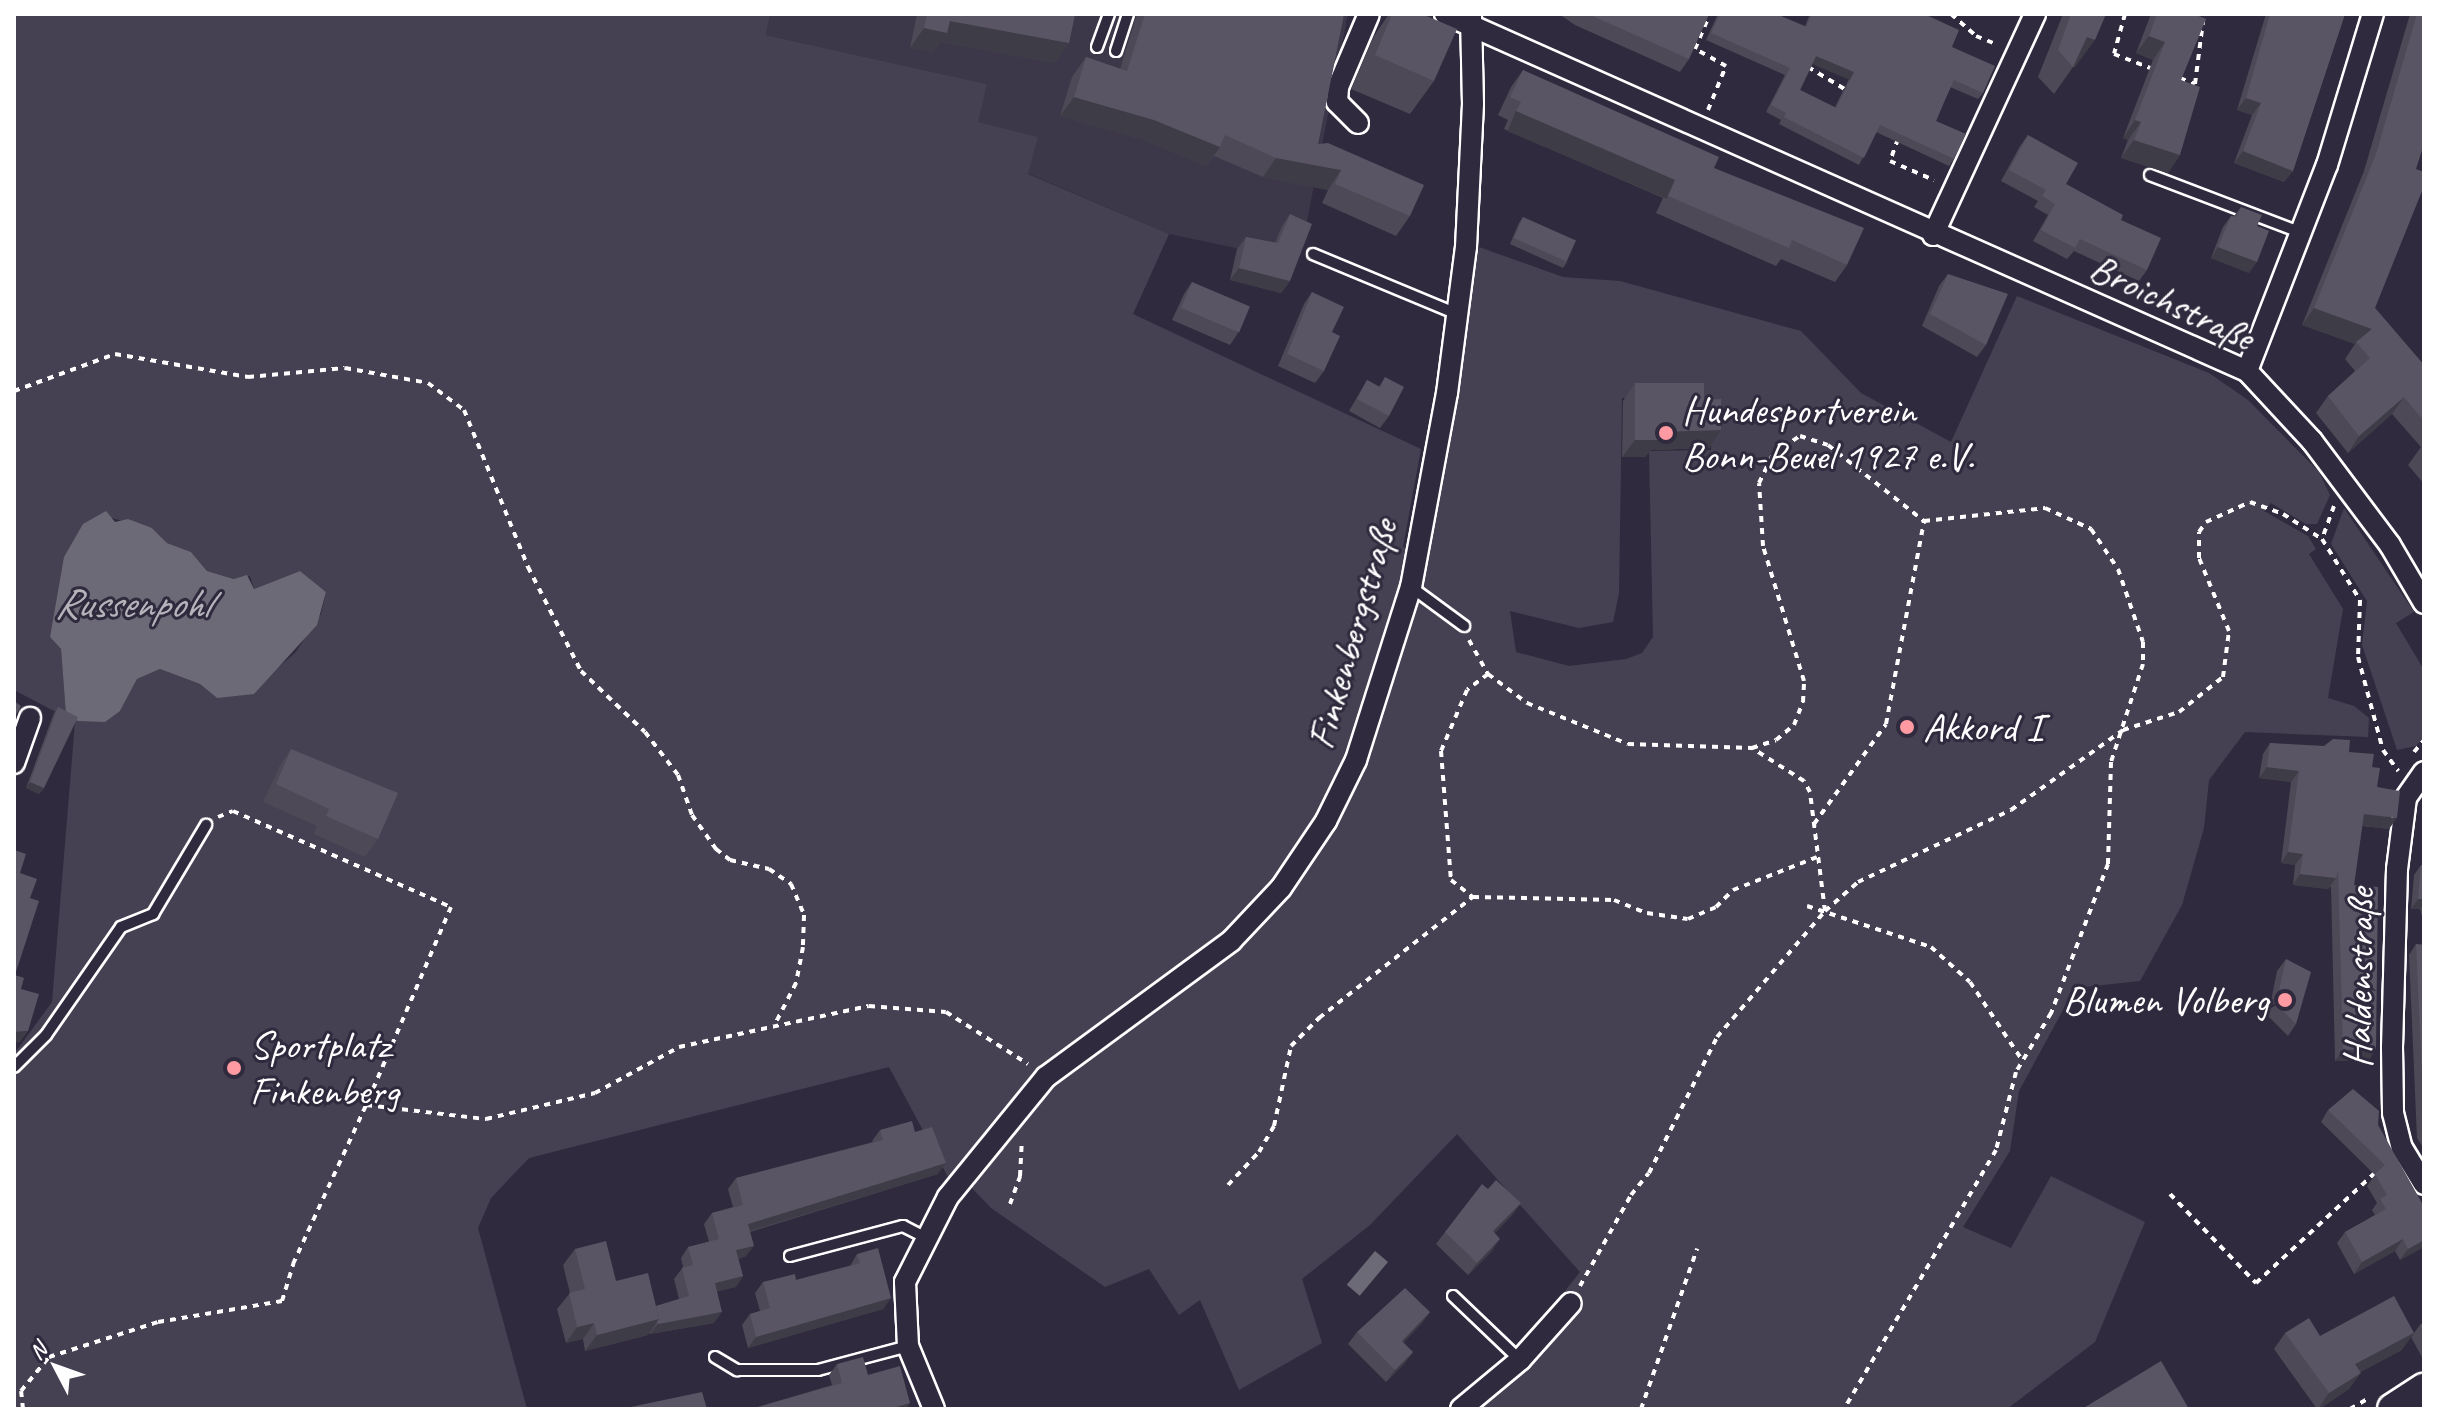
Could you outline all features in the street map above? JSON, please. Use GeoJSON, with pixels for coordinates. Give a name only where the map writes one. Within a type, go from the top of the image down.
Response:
{"type":"FeatureCollection","features":[{"type":"Feature","properties":{"kind":"main road"},"geometry":{"type":"LineString","coordinates":[[2393,1409],[2424,1389]]}},
{"type":"Feature","properties":{"kind":"street"},"geometry":{"type":"LineString","coordinates":[[1358,123],[1337,102],[1338,87],[1369,14]]}},
{"type":"Feature","properties":{"kind":"street","name":"Broichstraße"},"geometry":{"type":"LineString","coordinates":[[1445,14],[1471,20],[1700,130],[2247,371],[2343,481],[2390,545],[2424,603]]}},
{"type":"Feature","properties":{"kind":"street"},"geometry":{"type":"LineString","coordinates":[[1933,235],[2035,14]]}},
{"type":"Feature","properties":{"kind":"street"},"geometry":{"type":"LineString","coordinates":[[2247,371],[2302,233],[2373,14]]}},
{"type":"Feature","properties":{"kind":"street","name":"Finkenbergstraße"},"geometry":{"type":"LineString","coordinates":[[934,1409],[908,1346],[905,1282],[925,1237],[965,1174],[1046,1077],[1231,941],[1281,888],[1326,821],[1356,760],[1411,587],[1457,314],[1473,120],[1471,20]]}},
{"type":"Feature","properties":{"kind":"street"},"geometry":{"type":"LineString","coordinates":[[14,763],[30,718]]}},
{"type":"Feature","properties":{"kind":"street","name":"Haldenstraße"},"geometry":{"type":"LineString","coordinates":[[2420,775],[2406,798],[2392,940],[2393,1113],[2402,1148],[2424,1184]]}},
{"type":"Feature","properties":{"kind":"street"},"geometry":{"type":"LineString","coordinates":[[1461,1409],[1520,1360],[1571,1303]]}},
{"type":"Feature","properties":{"kind":"lane"},"geometry":{"type":"LineString","coordinates":[[1097,47],[1109,14]]}},
{"type":"Feature","properties":{"kind":"lane"},"geometry":{"type":"LineString","coordinates":[[1116,51],[1128,14]]}},
{"type":"Feature","properties":{"kind":"lane"},"geometry":{"type":"LineString","coordinates":[[2150,175],[2302,233]]}},
{"type":"Feature","properties":{"kind":"lane"},"geometry":{"type":"LineString","coordinates":[[1313,254],[1457,314]]}},
{"type":"Feature","properties":{"kind":"lane"},"geometry":{"type":"LineString","coordinates":[[1411,587],[1464,626]]}},
{"type":"Feature","properties":{"kind":"lane"},"geometry":{"type":"LineString","coordinates":[[14,1067],[39,1044],[121,927],[153,914],[206,825]]}},
{"type":"Feature","properties":{"kind":"lane"},"geometry":{"type":"LineString","coordinates":[[790,1256],[903,1226],[925,1237]]}},
{"type":"Feature","properties":{"kind":"lane"},"geometry":{"type":"LineString","coordinates":[[1453,1296],[1520,1360]]}},
{"type":"Feature","properties":{"kind":"lane"},"geometry":{"type":"LineString","coordinates":[[715,1357],[737,1370],[818,1370],[908,1346]]}},
{"type":"Feature","properties":{"kind":"path"},"geometry":{"type":"LineString","coordinates":[[1700,130],[1726,66],[1695,49],[1710,14]]}},
{"type":"Feature","properties":{"kind":"path"},"geometry":{"type":"LineString","coordinates":[[1951,14],[1976,36],[2017,53]]}},
{"type":"Feature","properties":{"kind":"path"},"geometry":{"type":"LineString","coordinates":[[2125,14],[2114,54],[2195,84],[2204,14]]}},
{"type":"Feature","properties":{"kind":"path"},"geometry":{"type":"LineString","coordinates":[[2192,32],[2201,35]]}},
{"type":"Feature","properties":{"kind":"path"},"geometry":{"type":"LineString","coordinates":[[1802,63],[1855,96]]}},
{"type":"Feature","properties":{"kind":"path"},"geometry":{"type":"LineString","coordinates":[[1890,131],[1899,140],[1890,161],[1954,189]]}},
{"type":"Feature","properties":{"kind":"path"},"geometry":{"type":"LineString","coordinates":[[14,391],[115,354],[248,377],[345,368],[428,383],[464,410],[528,567],[581,671],[645,732],[678,775],[692,815],[716,849],[730,860],[769,869],[791,884],[804,915],[803,947],[796,983],[776,1022]]}},
{"type":"Feature","properties":{"kind":"path"},"geometry":{"type":"LineString","coordinates":[[1464,626],[1488,674],[1527,703],[1628,744],[1752,748],[1776,740],[1794,725],[1803,702],[1804,681],[1763,546],[1757,506],[1759,483],[1773,454],[1793,439],[1812,437],[1924,521],[2045,508],[2091,529],[2118,569],[2143,642],[2138,687],[2107,786],[2108,864],[2051,1013],[2022,1060],[1996,1150],[1973,1195],[1844,1409]]}},
{"type":"Feature","properties":{"kind":"path"},"geometry":{"type":"LineString","coordinates":[[2322,539],[2343,481]]}},
{"type":"Feature","properties":{"kind":"path"},"geometry":{"type":"LineString","coordinates":[[1571,1303],[1631,1195],[1649,1173],[1717,1037],[1825,911],[1858,882],[2011,810],[2123,730],[2179,712],[2223,677],[2231,646],[2225,615],[2199,558],[2199,532],[2206,522],[2250,502],[2283,514],[2322,539],[2360,600],[2355,645],[2383,750],[2395,770],[2420,775]]}},
{"type":"Feature","properties":{"kind":"path"},"geometry":{"type":"LineString","coordinates":[[1812,826],[1886,724],[1924,521]]}},
{"type":"Feature","properties":{"kind":"path"},"geometry":{"type":"LineString","coordinates":[[1488,674],[1467,690],[1441,751],[1451,880],[1473,897],[1614,900],[1647,913],[1688,919],[1716,907],[1733,890],[1817,857]]}},
{"type":"Feature","properties":{"kind":"path"},"geometry":{"type":"LineString","coordinates":[[1752,748],[1804,781],[1815,808],[1812,826],[1825,911]]}},
{"type":"Feature","properties":{"kind":"path"},"geometry":{"type":"LineString","coordinates":[[23,1409],[21,1391],[49,1357],[158,1322],[282,1301],[293,1264],[366,1105],[451,907],[233,811],[222,814]]}},
{"type":"Feature","properties":{"kind":"path"},"geometry":{"type":"LineString","coordinates":[[1228,1185],[1259,1152],[1274,1126],[1291,1046],[1319,1018],[1473,897]]}},
{"type":"Feature","properties":{"kind":"path"},"geometry":{"type":"LineString","coordinates":[[1807,906],[1931,947],[1970,982],[2022,1060]]}},
{"type":"Feature","properties":{"kind":"path"},"geometry":{"type":"LineString","coordinates":[[366,1105],[486,1119],[595,1093],[679,1047],[776,1022],[869,1006],[946,1012],[984,1032],[1046,1077]]}},
{"type":"Feature","properties":{"kind":"path"},"geometry":{"type":"LineString","coordinates":[[1010,1204],[1020,1176],[1021,1134]]}},
{"type":"Feature","properties":{"kind":"path"},"geometry":{"type":"LineString","coordinates":[[2170,1194],[2256,1283],[2402,1148]]}},
{"type":"Feature","properties":{"kind":"path"},"geometry":{"type":"LineString","coordinates":[[1641,1409],[1697,1249]]}},
{"type":"Feature","properties":{"kind":"shaded area"},"geometry":{"type":"Polygon","coordinates":[[[14,14],[770,14],[766,35],[987,84],[978,122],[1038,137],[1028,174],[1169,234],[1133,314],[1421,449],[1403,547],[1426,554],[1479,247],[1563,277],[1620,281],[1801,331],[1861,393],[1951,442],[2017,296],[2209,373],[2248,400],[2319,472],[2330,495],[2317,524],[2306,524],[2271,503],[2264,511],[2308,536],[2316,549],[2309,554],[2343,609],[2328,698],[2354,706],[2369,718],[2368,737],[2245,732],[2209,780],[2204,828],[2182,905],[2140,981],[2075,988],[2019,1091],[2010,1151],[1963,1227],[2011,1248],[2051,1176],[2145,1222],[2095,1342],[2007,1409],[1471,1409],[1544,1353],[1572,1312],[1557,1301],[1580,1272],[1457,1134],[1370,1225],[1302,1279],[1322,1343],[1239,1390],[1200,1300],[1179,1315],[1149,1269],[1105,1287],[991,1208],[971,1187],[948,1177],[889,1067],[529,1158],[491,1198],[478,1228],[527,1409],[14,1409],[14,1054],[52,1002],[75,722],[14,690],[14,14]],[[1622,398],[1619,593],[1613,622],[1579,628],[1510,611],[1516,652],[1569,666],[1626,659],[1642,653],[1653,637],[1649,451],[1711,450],[1712,414],[1694,398],[1622,398]],[[111,518],[62,589],[50,637],[61,649],[66,714],[120,711],[137,679],[160,669],[200,684],[217,698],[276,669],[295,653],[321,614],[326,592],[300,571],[254,589],[250,576],[235,579],[207,571],[191,552],[167,543],[152,528],[111,518]]]}},
{"type":"Feature","properties":{"kind":"shaded area"},"geometry":{"type":"Polygon","coordinates":[[[770,14],[1348,14],[1304,236],[1269,255],[1169,234],[1027,173],[977,122],[987,84],[766,35],[770,14]]]}},
{"type":"Feature","properties":{"kind":"shaded area"},"geometry":{"type":"Polygon","coordinates":[[[2344,508],[2414,612],[2396,623],[2424,670],[2424,736],[2416,746],[2397,750],[2362,645],[2367,601],[2331,544],[2344,508]]]}},
{"type":"Feature","properties":{"kind":"water","name":"Russenpohl"},"geometry":{"type":"Polygon","coordinates":[[[106,511],[115,522],[128,519],[152,528],[167,543],[191,552],[207,571],[234,579],[247,575],[254,589],[300,571],[326,592],[317,625],[254,694],[217,698],[200,684],[160,669],[137,679],[120,711],[105,722],[78,721],[66,715],[61,649],[50,637],[64,557],[83,524],[106,511]]]}},
{"type":"Feature","properties":{"kind":"water"},"geometry":{"type":"Polygon","coordinates":[[[1375,1251],[1388,1262],[1360,1296],[1347,1285],[1375,1251]]]}},
{"type":"Feature","properties":{"kind":"building"},"geometry":{"type":"Polygon","coordinates":[[[927,14],[1075,14],[1069,43],[950,21],[947,33],[924,28],[927,14]]]}},
{"type":"Feature","properties":{"kind":"building"},"geometry":{"type":"Polygon","coordinates":[[[1145,14],[1344,14],[1318,144],[1328,143],[1424,185],[1410,216],[1335,184],[1341,170],[1276,158],[1225,135],[1220,147],[1154,120],[1074,97],[1086,57],[1127,71],[1145,14]]]}},
{"type":"Feature","properties":{"kind":"building"},"geometry":{"type":"Polygon","coordinates":[[[1392,14],[1422,14],[1457,29],[1434,81],[1375,55],[1392,14]]]}},
{"type":"Feature","properties":{"kind":"building"},"geometry":{"type":"Polygon","coordinates":[[[1588,14],[1709,14],[1689,59],[1588,14]]]}},
{"type":"Feature","properties":{"kind":"building"},"geometry":{"type":"Polygon","coordinates":[[[1720,14],[1776,14],[1806,27],[1812,14],[1924,14],[1959,30],[1952,47],[1995,66],[1983,93],[1954,80],[1945,100],[1936,121],[1966,134],[1954,159],[1880,125],[1864,158],[1784,117],[1786,113],[1771,105],[1790,68],[1711,33],[1720,14]],[[1816,56],[1800,90],[1836,108],[1854,72],[1816,56]]]}},
{"type":"Feature","properties":{"kind":"building"},"geometry":{"type":"Polygon","coordinates":[[[2071,14],[2106,14],[2095,40],[2087,37],[2073,67],[2058,50],[2071,14]]]}},
{"type":"Feature","properties":{"kind":"building"},"geometry":{"type":"Polygon","coordinates":[[[2157,14],[2194,14],[2206,19],[2181,80],[2200,87],[2180,155],[2134,140],[2141,122],[2135,120],[2165,42],[2149,36],[2157,14]]]}},
{"type":"Feature","properties":{"kind":"building"},"geometry":{"type":"Polygon","coordinates":[[[2270,14],[2345,14],[2293,171],[2243,151],[2261,103],[2246,98],[2270,14]]]}},
{"type":"Feature","properties":{"kind":"building"},"geometry":{"type":"Polygon","coordinates":[[[2417,14],[2424,14],[2424,144],[2416,169],[2424,172],[2424,186],[2375,308],[2424,365],[2424,421],[2404,397],[2359,436],[2328,396],[2370,358],[2356,342],[2372,329],[2314,308],[2376,154],[2417,14]]]}},
{"type":"Feature","properties":{"kind":"building"},"geometry":{"type":"Polygon","coordinates":[[[1523,70],[1719,157],[1714,168],[1864,228],[1847,265],[1792,240],[1789,248],[1668,196],[1675,180],[1516,111],[1521,102],[1510,97],[1523,70]]]}},
{"type":"Feature","properties":{"kind":"building"},"geometry":{"type":"Polygon","coordinates":[[[2028,135],[2078,163],[2066,184],[2123,215],[2121,220],[2161,238],[2147,270],[2080,239],[2075,248],[2041,230],[2055,204],[2042,196],[2046,190],[2009,170],[2028,135]]]}},
{"type":"Feature","properties":{"kind":"building"},"geometry":{"type":"Polygon","coordinates":[[[2241,207],[2262,215],[2257,226],[2269,231],[2257,262],[2218,247],[2231,216],[2236,217],[2241,207]]]}},
{"type":"Feature","properties":{"kind":"building"},"geometry":{"type":"Polygon","coordinates":[[[1290,214],[1312,224],[1290,281],[1239,268],[1246,237],[1278,243],[1290,214]]]}},
{"type":"Feature","properties":{"kind":"building"},"geometry":{"type":"Polygon","coordinates":[[[1523,217],[1576,241],[1567,262],[1514,238],[1523,217]]]}},
{"type":"Feature","properties":{"kind":"building"},"geometry":{"type":"Polygon","coordinates":[[[1948,274],[2008,294],[1986,345],[1930,314],[1948,274]]]}},
{"type":"Feature","properties":{"kind":"building"},"geometry":{"type":"Polygon","coordinates":[[[1192,282],[1250,307],[1239,332],[1181,308],[1192,282]]]}},
{"type":"Feature","properties":{"kind":"building"},"geometry":{"type":"Polygon","coordinates":[[[1312,292],[1344,307],[1332,332],[1340,336],[1324,371],[1287,354],[1312,292]]]}},
{"type":"Feature","properties":{"kind":"building"},"geometry":{"type":"Polygon","coordinates":[[[1385,377],[1404,387],[1389,416],[1357,399],[1367,380],[1380,387],[1385,377]]]}},
{"type":"Feature","properties":{"kind":"building"},"geometry":{"type":"Polygon","coordinates":[[[1635,383],[1704,383],[1704,400],[1721,399],[1721,430],[1658,432],[1658,440],[1635,440],[1635,383]]]}},
{"type":"Feature","properties":{"kind":"building"},"geometry":{"type":"Polygon","coordinates":[[[14,701],[21,706],[14,718],[14,701]]]}},
{"type":"Feature","properties":{"kind":"building"},"geometry":{"type":"Polygon","coordinates":[[[58,707],[78,717],[44,788],[30,782],[58,707]]]}},
{"type":"Feature","properties":{"kind":"building"},"geometry":{"type":"Polygon","coordinates":[[[2333,739],[2350,740],[2349,752],[2374,754],[2372,767],[2380,768],[2377,787],[2400,791],[2397,818],[2364,814],[2354,885],[2378,887],[2376,1049],[2343,1050],[2338,870],[2336,878],[2300,874],[2303,854],[2288,852],[2299,771],[2267,767],[2270,743],[2324,746],[2333,739]]]}},
{"type":"Feature","properties":{"kind":"building"},"geometry":{"type":"Polygon","coordinates":[[[291,749],[398,793],[378,839],[326,816],[329,809],[276,784],[291,749]]]}},
{"type":"Feature","properties":{"kind":"building"},"geometry":{"type":"Polygon","coordinates":[[[14,850],[26,854],[20,873],[37,879],[30,898],[39,901],[15,975],[24,978],[21,989],[39,994],[28,1031],[14,1032],[14,850]]]}},
{"type":"Feature","properties":{"kind":"building"},"geometry":{"type":"Polygon","coordinates":[[[2421,865],[2424,865],[2424,899],[2418,899],[2421,865]]]}},
{"type":"Feature","properties":{"kind":"building"},"geometry":{"type":"Polygon","coordinates":[[[2416,944],[2424,945],[2424,1119],[2416,944]]]}},
{"type":"Feature","properties":{"kind":"building"},"geometry":{"type":"Polygon","coordinates":[[[2286,959],[2311,972],[2296,1024],[2276,1004],[2286,959]]]}},
{"type":"Feature","properties":{"kind":"building"},"geometry":{"type":"Polygon","coordinates":[[[2353,1089],[2379,1111],[2378,1125],[2424,1207],[2424,1240],[2408,1249],[2403,1239],[2362,1262],[2345,1232],[2386,1209],[2380,1199],[2387,1195],[2375,1174],[2385,1165],[2328,1110],[2353,1089]]]}},
{"type":"Feature","properties":{"kind":"building"},"geometry":{"type":"Polygon","coordinates":[[[912,1121],[915,1132],[932,1127],[946,1163],[748,1224],[754,1246],[736,1250],[743,1276],[715,1283],[722,1312],[658,1324],[656,1306],[689,1296],[682,1268],[693,1265],[688,1247],[719,1239],[712,1213],[743,1205],[736,1178],[883,1140],[880,1130],[912,1121]]]}},
{"type":"Feature","properties":{"kind":"building"},"geometry":{"type":"Polygon","coordinates":[[[1496,1180],[1521,1203],[1493,1231],[1500,1239],[1477,1263],[1445,1232],[1482,1184],[1488,1189],[1496,1180]]]}},
{"type":"Feature","properties":{"kind":"building"},"geometry":{"type":"Polygon","coordinates":[[[606,1241],[616,1281],[648,1273],[659,1319],[597,1335],[594,1323],[577,1327],[569,1293],[585,1289],[575,1249],[606,1241]]]}},
{"type":"Feature","properties":{"kind":"building"},"geometry":{"type":"Polygon","coordinates":[[[878,1248],[891,1298],[756,1337],[750,1314],[770,1308],[763,1282],[795,1274],[796,1280],[860,1263],[857,1254],[878,1248]]]}},
{"type":"Feature","properties":{"kind":"building"},"geometry":{"type":"Polygon","coordinates":[[[1405,1288],[1430,1312],[1402,1341],[1413,1352],[1395,1370],[1357,1332],[1405,1288]]]}},
{"type":"Feature","properties":{"kind":"building"},"geometry":{"type":"Polygon","coordinates":[[[2394,1296],[2414,1333],[2355,1364],[2361,1373],[2329,1393],[2285,1333],[2309,1318],[2320,1336],[2394,1296]]]}},
{"type":"Feature","properties":{"kind":"building"},"geometry":{"type":"Polygon","coordinates":[[[863,1357],[868,1375],[900,1366],[910,1403],[889,1409],[751,1409],[842,1383],[837,1364],[863,1357]]]}},
{"type":"Feature","properties":{"kind":"building"},"geometry":{"type":"Polygon","coordinates":[[[2161,1361],[2189,1409],[2082,1409],[2161,1361]]]}},
{"type":"Feature","properties":{"kind":"building"},"geometry":{"type":"Polygon","coordinates":[[[702,1392],[707,1409],[621,1409],[702,1392]]]}},
{"type":"Feature","properties":{"kind":"place","name":"Hundesportverein Bonn-Beuel 1927 e.V."},"geometry":{"type":"Point","coordinates":[1666,433]}},
{"type":"Feature","properties":{"kind":"place","name":"Akkord I"},"geometry":{"type":"Point","coordinates":[1907,727]}},
{"type":"Feature","properties":{"kind":"place","name":"Blumen Volberg"},"geometry":{"type":"Point","coordinates":[2285,1000]}},
{"type":"Feature","properties":{"kind":"place","name":"Sportplatz Finkenberg"},"geometry":{"type":"Point","coordinates":[234,1068]}}]}
